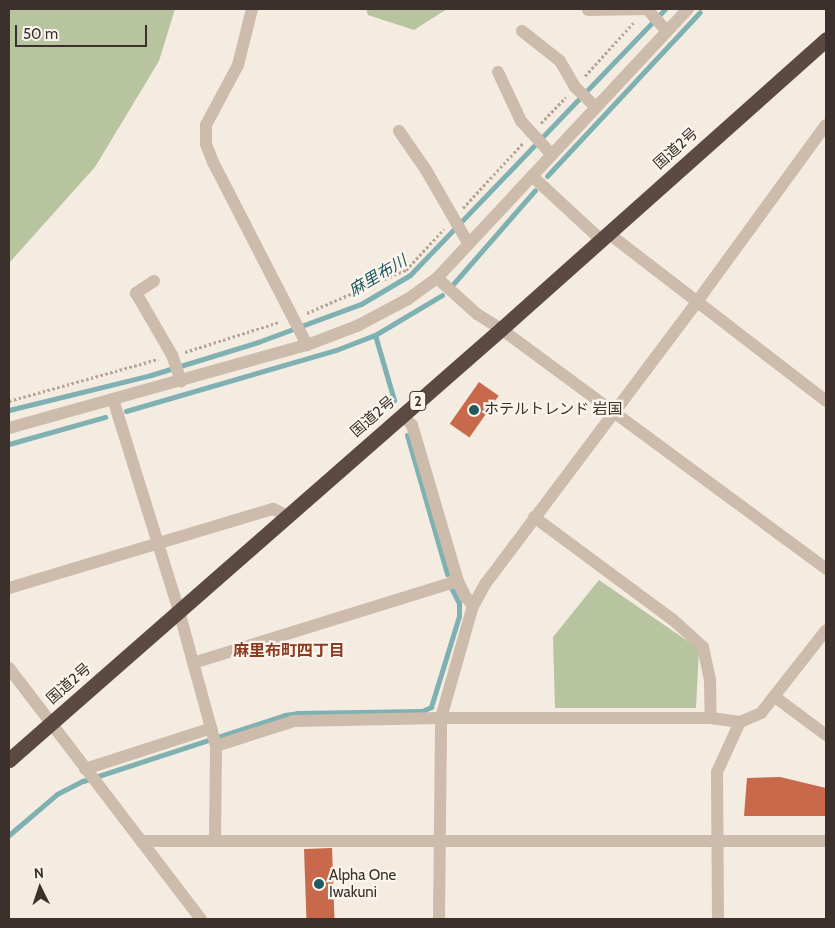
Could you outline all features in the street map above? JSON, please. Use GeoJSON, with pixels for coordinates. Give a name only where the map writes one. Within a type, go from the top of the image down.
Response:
{"type":"FeatureCollection","features":[{"type":"Feature","properties":{"kind":"highway","name":"国道2号"},"geometry":{"type":"LineString","coordinates":[[9,760],[502,329],[826,39]]}},
{"type":"Feature","properties":{"kind":"street"},"geometry":{"type":"LineString","coordinates":[[252,9],[238,65],[206,125],[206,144],[213,162],[307,345]]}},
{"type":"Feature","properties":{"kind":"street"},"geometry":{"type":"LineString","coordinates":[[9,428],[181,378],[307,345],[357,326],[408,299],[437,278],[467,240],[532,176],[549,151],[593,103],[664,28],[688,9]]}},
{"type":"Feature","properties":{"kind":"street"},"geometry":{"type":"LineString","coordinates":[[588,10],[649,11],[664,28]]}},
{"type":"Feature","properties":{"kind":"street"},"geometry":{"type":"LineString","coordinates":[[522,31],[560,61],[576,89],[593,103]]}},
{"type":"Feature","properties":{"kind":"street"},"geometry":{"type":"LineString","coordinates":[[498,72],[521,121],[549,151]]}},
{"type":"Feature","properties":{"kind":"street"},"geometry":{"type":"LineString","coordinates":[[439,919],[441,718],[473,606],[486,583],[534,517],[696,303],[826,125]]}},
{"type":"Feature","properties":{"kind":"street"},"geometry":{"type":"LineString","coordinates":[[399,131],[426,170],[467,240]]}},
{"type":"Feature","properties":{"kind":"street"},"geometry":{"type":"LineString","coordinates":[[532,176],[604,236],[825,396]]}},
{"type":"Feature","properties":{"kind":"street"},"geometry":{"type":"LineString","coordinates":[[437,278],[477,314],[502,329],[612,413],[826,568]]}},
{"type":"Feature","properties":{"kind":"street"},"geometry":{"type":"LineString","coordinates":[[154,280],[136,293],[173,358],[181,378]]}},
{"type":"Feature","properties":{"kind":"street"},"geometry":{"type":"LineString","coordinates":[[114,399],[179,611],[214,737],[216,841]]}},
{"type":"Feature","properties":{"kind":"street"},"geometry":{"type":"LineString","coordinates":[[402,415],[412,424],[458,581],[465,596],[473,606]]}},
{"type":"Feature","properties":{"kind":"street"},"geometry":{"type":"LineString","coordinates":[[9,588],[273,509],[288,516]]}},
{"type":"Feature","properties":{"kind":"street"},"geometry":{"type":"LineString","coordinates":[[534,517],[672,619],[703,647],[710,679],[711,718]]}},
{"type":"Feature","properties":{"kind":"street"},"geometry":{"type":"LineString","coordinates":[[193,663],[458,581]]}},
{"type":"Feature","properties":{"kind":"street"},"geometry":{"type":"LineString","coordinates":[[86,771],[214,737],[294,721],[441,718],[711,718],[740,722],[761,713],[826,630]]}},
{"type":"Feature","properties":{"kind":"street"},"geometry":{"type":"LineString","coordinates":[[9,668],[201,919]]}},
{"type":"Feature","properties":{"kind":"street"},"geometry":{"type":"LineString","coordinates":[[775,697],[826,735]]}},
{"type":"Feature","properties":{"kind":"street"},"geometry":{"type":"LineString","coordinates":[[718,919],[717,772],[740,722]]}},
{"type":"Feature","properties":{"kind":"street"},"geometry":{"type":"LineString","coordinates":[[141,841],[826,841]]}},
{"type":"Feature","properties":{"kind":"path"},"geometry":{"type":"LineString","coordinates":[[9,401],[173,358],[294,319],[406,270],[455,220],[649,11]]}},
{"type":"Feature","properties":{"kind":"green space"},"geometry":{"type":"Polygon","coordinates":[[[9,9],[175,9],[159,61],[95,167],[9,263],[9,9]]]}},
{"type":"Feature","properties":{"kind":"green space"},"geometry":{"type":"Polygon","coordinates":[[[366,9],[447,9],[414,30],[368,15],[366,9]]]}},
{"type":"Feature","properties":{"kind":"green space"},"geometry":{"type":"Polygon","coordinates":[[[599,580],[699,649],[696,708],[555,708],[553,637],[599,580]]]}},
{"type":"Feature","properties":{"kind":"building","name":"ホテルトレンド 岩国"},"geometry":{"type":"Polygon","coordinates":[[[479,382],[499,396],[469,438],[450,424],[479,382]]]}},
{"type":"Feature","properties":{"kind":"building"},"geometry":{"type":"Polygon","coordinates":[[[780,777],[826,788],[826,816],[744,816],[747,778],[780,777]]]}},
{"type":"Feature","properties":{"kind":"building","name":"Alpha One Iwakuni"},"geometry":{"type":"Polygon","coordinates":[[[332,848],[334,919],[306,919],[304,849],[332,848]]]}},
{"type":"Feature","properties":{"kind":"waterway","name":"麻里布川"},"geometry":{"type":"LineString","coordinates":[[9,410],[151,375],[258,342],[361,304],[410,275],[665,9]]}},
{"type":"Feature","properties":{"kind":"waterway"},"geometry":{"type":"LineString","coordinates":[[547,176],[700,12]]}},
{"type":"Feature","properties":{"kind":"waterway"},"geometry":{"type":"LineString","coordinates":[[454,283],[535,190]]}},
{"type":"Feature","properties":{"kind":"waterway"},"geometry":{"type":"LineString","coordinates":[[126,411],[336,350],[375,335],[442,295]]}},
{"type":"Feature","properties":{"kind":"waterway"},"geometry":{"type":"LineString","coordinates":[[375,335],[394,400]]}},
{"type":"Feature","properties":{"kind":"waterway"},"geometry":{"type":"LineString","coordinates":[[9,444],[105,417]]}},
{"type":"Feature","properties":{"kind":"waterway"},"geometry":{"type":"LineString","coordinates":[[407,435],[447,574]]}},
{"type":"Feature","properties":{"kind":"waterway"},"geometry":{"type":"LineString","coordinates":[[9,835],[57,794],[83,781],[285,715],[297,713],[422,711],[431,707],[459,616],[459,603],[452,589]]}},
{"type":"Feature","properties":{"kind":"place","name":"ホテルトレンド 岩国"},"geometry":{"type":"Point","coordinates":[474,410]}},
{"type":"Feature","properties":{"kind":"place","name":"Alpha One Iwakuni"},"geometry":{"type":"Point","coordinates":[319,884]}},
{"type":"Feature","properties":{"kind":"district","name":"麻里布町四丁目"},"geometry":{"type":"Point","coordinates":[289,651]}}]}
